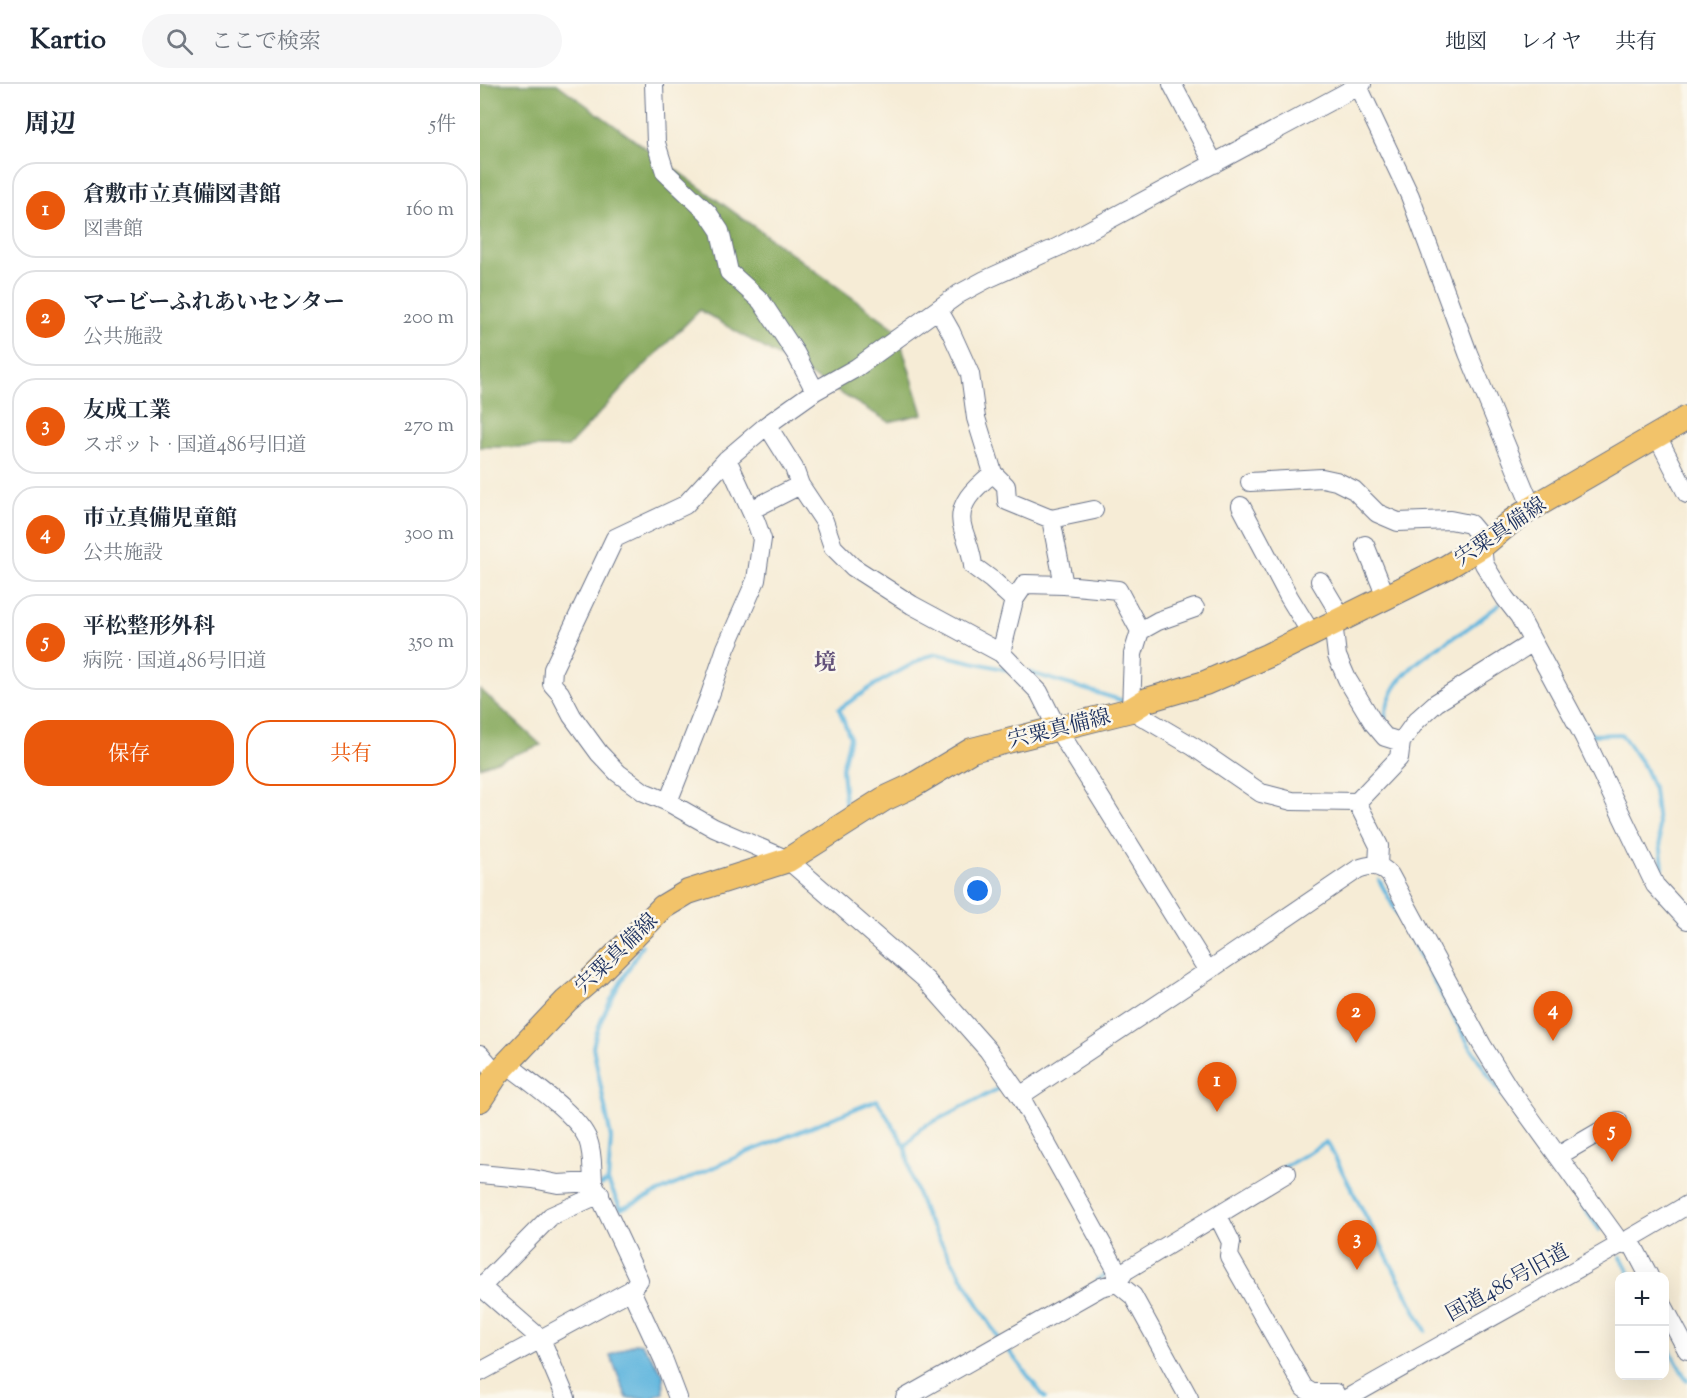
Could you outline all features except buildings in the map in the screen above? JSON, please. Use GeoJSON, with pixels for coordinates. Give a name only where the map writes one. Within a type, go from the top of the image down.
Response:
{"type":"FeatureCollection","features":[{"type":"Feature","properties":{"kind":"main road","name":"宍粟真備線"},"geometry":{"type":"LineString","coordinates":[[480,1100],[502,1069],[566,1001],[594,977],[663,907],[688,892],[788,860],[972,750],[1131,710],[1147,700],[1205,683],[1267,656],[1447,567],[1532,508],[1687,418]]}},
{"type":"Feature","properties":{"kind":"street"},"geometry":{"type":"LineString","coordinates":[[654,84],[657,144],[665,172],[708,213],[720,231],[729,272],[761,301],[796,354],[815,391]]}},
{"type":"Feature","properties":{"kind":"street"},"geometry":{"type":"LineString","coordinates":[[1172,84],[1214,164]]}},
{"type":"Feature","properties":{"kind":"street"},"geometry":{"type":"LineString","coordinates":[[1117,1283],[1116,1269],[1020,1096],[988,1050],[926,980],[788,860],[714,828],[668,802],[644,792],[618,773],[599,753],[572,716],[560,693],[552,684],[553,669],[615,538],[685,506],[727,459],[767,425],[815,391],[856,368],[959,294],[1058,247],[1360,85],[1410,196],[1468,353],[1532,508]]}},
{"type":"Feature","properties":{"kind":"street"},"geometry":{"type":"LineString","coordinates":[[938,309],[970,374],[976,418],[993,473],[1006,486],[1007,501],[1051,519],[1094,510]]}},
{"type":"Feature","properties":{"kind":"street"},"geometry":{"type":"LineString","coordinates":[[767,425],[794,468],[800,485],[824,520],[833,547],[853,567],[921,610],[1001,653],[1039,692],[1057,728],[1208,972]]}},
{"type":"Feature","properties":{"kind":"street"},"geometry":{"type":"LineString","coordinates":[[1657,435],[1687,494]]}},
{"type":"Feature","properties":{"kind":"street"},"geometry":{"type":"LineString","coordinates":[[668,802],[726,648],[756,580],[762,539],[727,459]]}},
{"type":"Feature","properties":{"kind":"street"},"geometry":{"type":"LineString","coordinates":[[993,473],[974,489],[962,508],[962,526],[972,552],[973,566],[1014,600]]}},
{"type":"Feature","properties":{"kind":"street"},"geometry":{"type":"LineString","coordinates":[[1250,482],[1322,478],[1336,481],[1354,490],[1377,513],[1398,522],[1450,520],[1470,524],[1483,544],[1484,564],[1519,616],[1584,737],[1655,885],[1687,920]]}},
{"type":"Feature","properties":{"kind":"street"},"geometry":{"type":"LineString","coordinates":[[751,510],[800,485]]}},
{"type":"Feature","properties":{"kind":"street"},"geometry":{"type":"LineString","coordinates":[[1241,506],[1289,597],[1311,633]]}},
{"type":"Feature","properties":{"kind":"street"},"geometry":{"type":"LineString","coordinates":[[1051,519],[1064,585]]}},
{"type":"Feature","properties":{"kind":"street"},"geometry":{"type":"LineString","coordinates":[[1365,545],[1386,597]]}},
{"type":"Feature","properties":{"kind":"street"},"geometry":{"type":"LineString","coordinates":[[1320,581],[1338,620],[1337,656],[1347,680],[1374,724],[1385,737],[1401,742]]}},
{"type":"Feature","properties":{"kind":"street"},"geometry":{"type":"LineString","coordinates":[[1001,653],[1014,600],[1025,584],[1118,590],[1140,631]]}},
{"type":"Feature","properties":{"kind":"street"},"geometry":{"type":"LineString","coordinates":[[1195,608],[1158,621],[1140,631],[1133,654],[1131,710],[1194,747],[1262,793],[1292,801],[1357,802],[1400,758],[1401,742],[1416,721],[1436,703],[1533,642]]}},
{"type":"Feature","properties":{"kind":"street"},"geometry":{"type":"LineString","coordinates":[[1357,802],[1378,846],[1378,866]]}},
{"type":"Feature","properties":{"kind":"street"},"geometry":{"type":"LineString","coordinates":[[1020,1096],[1208,972],[1358,868],[1369,865],[1378,866],[1390,875],[1482,1045],[1508,1087],[1646,1272]]}},
{"type":"Feature","properties":{"kind":"street"},"geometry":{"type":"LineString","coordinates":[[480,1054],[554,1101],[582,1130],[588,1139],[597,1188],[639,1280],[631,1290],[480,1372]]}},
{"type":"Feature","properties":{"kind":"street"},"geometry":{"type":"LineString","coordinates":[[1558,1156],[1618,1121]]}},
{"type":"Feature","properties":{"kind":"street"},"geometry":{"type":"LineString","coordinates":[[905,1398],[1101,1287],[1117,1283],[1125,1271],[1287,1173]]}},
{"type":"Feature","properties":{"kind":"street"},"geometry":{"type":"LineString","coordinates":[[480,1174],[597,1188]]}},
{"type":"Feature","properties":{"kind":"street"},"geometry":{"type":"LineString","coordinates":[[566,1398],[541,1339],[480,1286],[550,1216],[597,1188]]}},
{"type":"Feature","properties":{"kind":"street","name":"国道486号旧道"},"geometry":{"type":"LineString","coordinates":[[1348,1398],[1626,1242],[1687,1205]]}},
{"type":"Feature","properties":{"kind":"street"},"geometry":{"type":"LineString","coordinates":[[1218,1216],[1231,1242],[1229,1256],[1304,1388],[1312,1393],[1335,1393],[1337,1398]]}},
{"type":"Feature","properties":{"kind":"street"},"geometry":{"type":"LineString","coordinates":[[1117,1283],[1133,1296],[1189,1398]]}},
{"type":"Feature","properties":{"kind":"street"},"geometry":{"type":"LineString","coordinates":[[631,1290],[664,1361],[678,1398]]}},
{"type":"Feature","properties":{"kind":"street"},"geometry":{"type":"LineString","coordinates":[[1669,1315],[1687,1350]]}},
{"type":"Feature","properties":{"kind":"green space"},"geometry":{"type":"Polygon","coordinates":[[[480,84],[557,84],[897,330],[923,414],[889,422],[700,310],[568,447],[480,447],[480,84]]]}},
{"type":"Feature","properties":{"kind":"green space"},"geometry":{"type":"Polygon","coordinates":[[[480,689],[541,745],[480,767],[480,689]]]}},
{"type":"Feature","properties":{"kind":"water"},"geometry":{"type":"Polygon","coordinates":[[[635,1343],[642,1344],[663,1373],[664,1393],[652,1398],[627,1398],[610,1355],[635,1343]]]}},
{"type":"Feature","properties":{"kind":"waterway"},"geometry":{"type":"LineString","coordinates":[[1385,724],[1387,707],[1401,679],[1424,657],[1499,605]]}},
{"type":"Feature","properties":{"kind":"waterway"},"geometry":{"type":"LineString","coordinates":[[846,812],[842,769],[850,737],[839,709],[876,684],[925,657],[937,654],[1008,670]]}},
{"type":"Feature","properties":{"kind":"waterway"},"geometry":{"type":"LineString","coordinates":[[1028,672],[1124,701]]}},
{"type":"Feature","properties":{"kind":"waterway"},"geometry":{"type":"LineString","coordinates":[[1590,732],[1591,735],[1621,734],[1644,766],[1654,790],[1663,867],[1658,877]]}},
{"type":"Feature","properties":{"kind":"waterway"},"geometry":{"type":"LineString","coordinates":[[1379,880],[1468,1043],[1489,1076],[1600,1230]]}},
{"type":"Feature","properties":{"kind":"waterway"},"geometry":{"type":"LineString","coordinates":[[601,1185],[608,1181],[611,1138],[593,1047],[607,1007],[642,945]]}},
{"type":"Feature","properties":{"kind":"waterway"},"geometry":{"type":"LineString","coordinates":[[999,1339],[926,1217],[912,1179],[905,1146],[921,1128],[1002,1087]]}},
{"type":"Feature","properties":{"kind":"waterway"},"geometry":{"type":"LineString","coordinates":[[608,1181],[621,1209],[741,1155],[877,1100],[905,1146]]}},
{"type":"Feature","properties":{"kind":"waterway"},"geometry":{"type":"LineString","coordinates":[[1284,1167],[1327,1142],[1426,1331]]}},
{"type":"Feature","properties":{"kind":"waterway"},"geometry":{"type":"LineString","coordinates":[[1621,1257],[1629,1272]]}},
{"type":"Feature","properties":{"kind":"waterway"},"geometry":{"type":"LineString","coordinates":[[1097,1280],[1106,1274]]}},
{"type":"Feature","properties":{"kind":"waterway"},"geometry":{"type":"LineString","coordinates":[[1006,1347],[1045,1398]]}},
{"type":"Feature","properties":{"kind":"waterway"},"geometry":{"type":"LineString","coordinates":[[1669,1348],[1687,1381]]}},
{"type":"Feature","properties":{"kind":"place","name":"市立真備児童館"},"geometry":{"type":"Point","coordinates":[1553,1041]}},
{"type":"Feature","properties":{"kind":"place","name":"マービーふれあいセンター"},"geometry":{"type":"Point","coordinates":[1356,1043]}},
{"type":"Feature","properties":{"kind":"place","name":"倉敷市立真備図書館"},"geometry":{"type":"Point","coordinates":[1217,1112]}},
{"type":"Feature","properties":{"kind":"place","name":"平松整形外科"},"geometry":{"type":"Point","coordinates":[1612,1162]}},
{"type":"Feature","properties":{"kind":"place","name":"友成工業"},"geometry":{"type":"Point","coordinates":[1357,1270]}},
{"type":"Feature","properties":{"kind":"district","name":"境"},"geometry":{"type":"Point","coordinates":[825,661]}}]}
